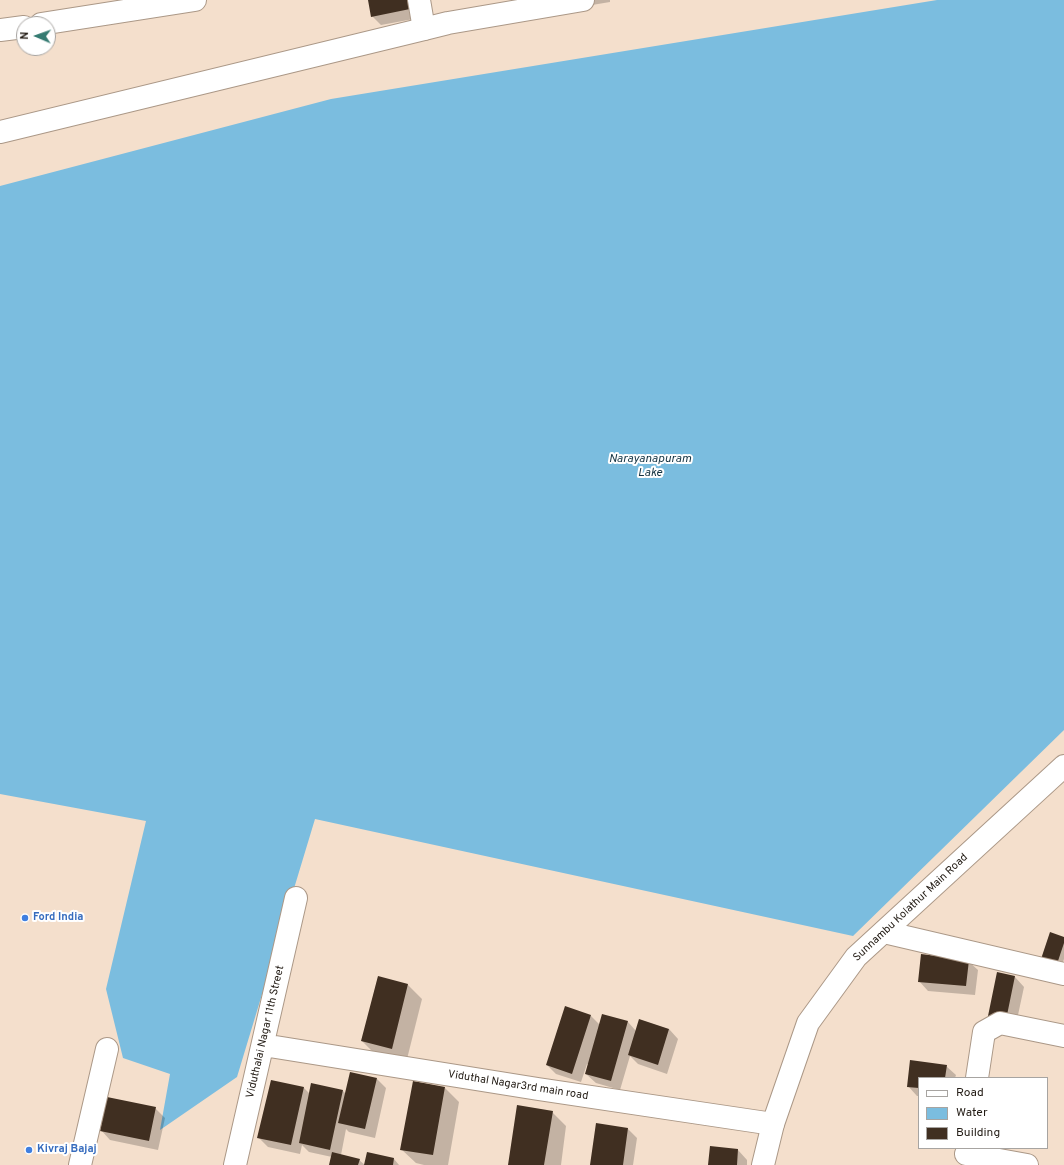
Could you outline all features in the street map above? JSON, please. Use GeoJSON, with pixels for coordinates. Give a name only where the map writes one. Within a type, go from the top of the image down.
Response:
{"type":"FeatureCollection","features":[{"type":"Feature","properties":{"kind":"street"},"geometry":{"type":"LineString","coordinates":[[56,22],[195,0]]}},
{"type":"Feature","properties":{"kind":"street"},"geometry":{"type":"LineString","coordinates":[[419,0],[424,29]]}},
{"type":"Feature","properties":{"kind":"street"},"geometry":{"type":"LineString","coordinates":[[0,132],[519,5],[583,0]]}},
{"type":"Feature","properties":{"kind":"street"},"geometry":{"type":"LineString","coordinates":[[0,30],[16,28]]}},
{"type":"Feature","properties":{"kind":"street","name":"Sunnambu Kolathur Main Road"},"geometry":{"type":"LineString","coordinates":[[763,1165],[773,1124],[808,1023],[856,957],[1064,766]]}},
{"type":"Feature","properties":{"kind":"street","name":"Viduthalai Nagar 11th Street"},"geometry":{"type":"LineString","coordinates":[[235,1165],[296,898]]}},
{"type":"Feature","properties":{"kind":"street"},"geometry":{"type":"LineString","coordinates":[[884,932],[1064,974]]}},
{"type":"Feature","properties":{"kind":"street"},"geometry":{"type":"LineString","coordinates":[[977,1077],[984,1032],[1000,1023],[1064,1036]]}},
{"type":"Feature","properties":{"kind":"street","name":"Viduthal Nagar3rd main road"},"geometry":{"type":"LineString","coordinates":[[263,1045],[530,1088],[773,1124]]}},
{"type":"Feature","properties":{"kind":"street"},"geometry":{"type":"LineString","coordinates":[[80,1165],[107,1049]]}},
{"type":"Feature","properties":{"kind":"street"},"geometry":{"type":"LineString","coordinates":[[965,1156],[1027,1165]]}},
{"type":"Feature","properties":{"kind":"water","name":"Narayanapuram Lake"},"geometry":{"type":"Polygon","coordinates":[[[937,0],[1064,0],[1064,730],[853,936],[315,819],[237,1077],[160,1130],[170,1074],[123,1058],[106,989],[146,821],[0,794],[0,186],[331,99],[937,0]]]}},
{"type":"Feature","properties":{"kind":"building"},"geometry":{"type":"Polygon","coordinates":[[[368,0],[409,0],[410,9],[371,17],[368,0]]]}},
{"type":"Feature","properties":{"kind":"building"},"geometry":{"type":"Polygon","coordinates":[[[1050,932],[1064,937],[1064,943],[1056,967],[1040,962],[1050,932]]]}},
{"type":"Feature","properties":{"kind":"building"},"geometry":{"type":"Polygon","coordinates":[[[921,954],[969,960],[966,986],[918,982],[921,954]]]}},
{"type":"Feature","properties":{"kind":"building"},"geometry":{"type":"Polygon","coordinates":[[[997,972],[1015,976],[1006,1020],[988,1016],[997,972]]]}},
{"type":"Feature","properties":{"kind":"building"},"geometry":{"type":"Polygon","coordinates":[[[378,976],[408,984],[392,1049],[361,1041],[378,976]]]}},
{"type":"Feature","properties":{"kind":"building"},"geometry":{"type":"Polygon","coordinates":[[[565,1006],[591,1015],[572,1074],[546,1065],[565,1006]]]}},
{"type":"Feature","properties":{"kind":"building"},"geometry":{"type":"Polygon","coordinates":[[[602,1014],[628,1021],[611,1081],[585,1074],[602,1014]]]}},
{"type":"Feature","properties":{"kind":"building"},"geometry":{"type":"Polygon","coordinates":[[[639,1019],[669,1029],[658,1065],[628,1055],[639,1019]]]}},
{"type":"Feature","properties":{"kind":"building"},"geometry":{"type":"Polygon","coordinates":[[[910,1060],[947,1065],[945,1077],[918,1077],[918,1088],[907,1087],[910,1060]]]}},
{"type":"Feature","properties":{"kind":"building"},"geometry":{"type":"Polygon","coordinates":[[[350,1072],[377,1078],[365,1129],[338,1123],[350,1072]]]}},
{"type":"Feature","properties":{"kind":"building"},"geometry":{"type":"Polygon","coordinates":[[[271,1080],[304,1087],[291,1145],[257,1138],[271,1080]]]}},
{"type":"Feature","properties":{"kind":"building"},"geometry":{"type":"Polygon","coordinates":[[[413,1081],[445,1087],[433,1155],[400,1150],[413,1081]]]}},
{"type":"Feature","properties":{"kind":"building"},"geometry":{"type":"Polygon","coordinates":[[[311,1083],[343,1090],[330,1150],[299,1143],[311,1083]]]}},
{"type":"Feature","properties":{"kind":"building"},"geometry":{"type":"Polygon","coordinates":[[[107,1097],[156,1107],[149,1141],[100,1131],[107,1097]]]}},
{"type":"Feature","properties":{"kind":"building"},"geometry":{"type":"Polygon","coordinates":[[[517,1105],[553,1111],[544,1165],[508,1165],[517,1105]]]}},
{"type":"Feature","properties":{"kind":"building"},"geometry":{"type":"Polygon","coordinates":[[[596,1123],[628,1128],[623,1165],[590,1165],[596,1123]]]}},
{"type":"Feature","properties":{"kind":"building"},"geometry":{"type":"Polygon","coordinates":[[[710,1146],[738,1149],[737,1165],[708,1165],[710,1146]]]}},
{"type":"Feature","properties":{"kind":"building"},"geometry":{"type":"Polygon","coordinates":[[[332,1152],[360,1159],[358,1165],[329,1165],[332,1152]]]}},
{"type":"Feature","properties":{"kind":"building"},"geometry":{"type":"Polygon","coordinates":[[[367,1152],[394,1158],[393,1165],[364,1165],[367,1152]]]}},
{"type":"Feature","properties":{"kind":"place","name":"Ford India"},"geometry":{"type":"Point","coordinates":[25,918]}},
{"type":"Feature","properties":{"kind":"place","name":"Kivraj Bajaj"},"geometry":{"type":"Point","coordinates":[29,1150]}}]}
